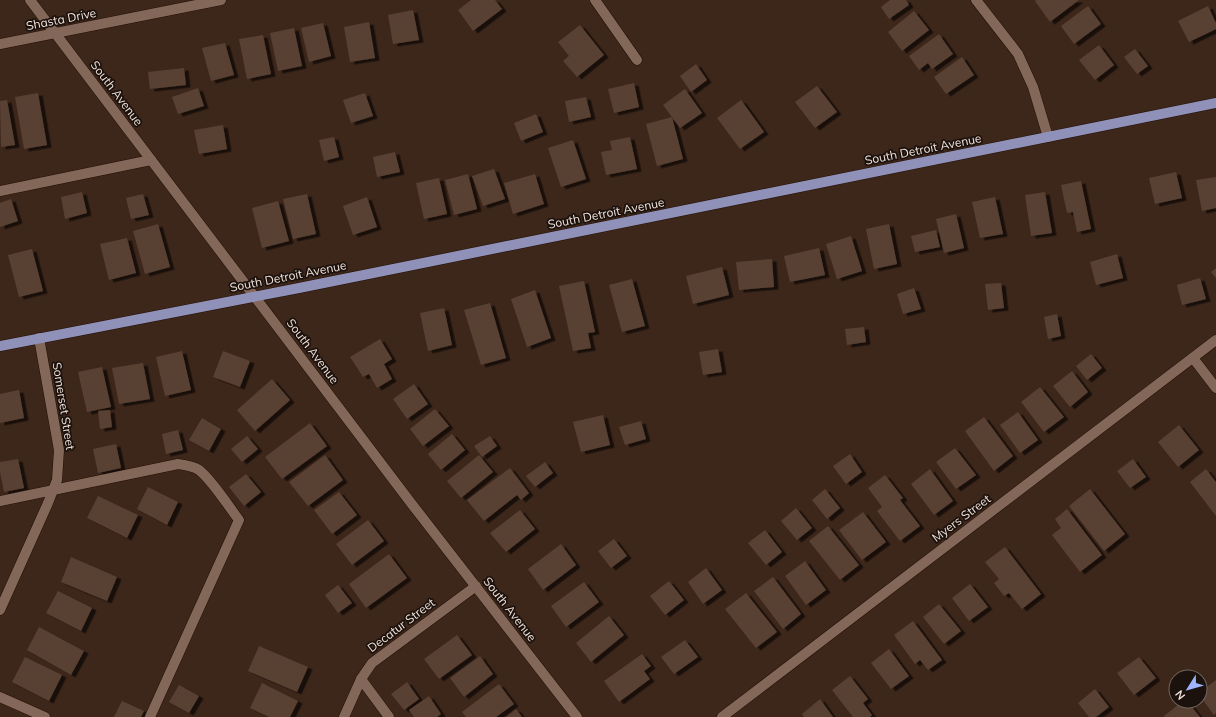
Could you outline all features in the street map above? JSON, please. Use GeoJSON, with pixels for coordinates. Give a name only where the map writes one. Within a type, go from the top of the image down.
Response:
{"type":"FeatureCollection","features":[{"type":"Feature","properties":{"kind":"main road","name":"South Detroit Avenue"},"geometry":{"type":"LineString","coordinates":[[0,346],[1216,103]]}},
{"type":"Feature","properties":{"kind":"street","name":"South Avenue"},"geometry":{"type":"LineString","coordinates":[[30,0],[577,717]]}},
{"type":"Feature","properties":{"kind":"street","name":"Shasta Drive"},"geometry":{"type":"LineString","coordinates":[[0,44],[221,0]]}},
{"type":"Feature","properties":{"kind":"street"},"geometry":{"type":"LineString","coordinates":[[595,0],[637,60]]}},
{"type":"Feature","properties":{"kind":"street"},"geometry":{"type":"LineString","coordinates":[[976,0],[1018,54],[1033,87],[1048,137]]}},
{"type":"Feature","properties":{"kind":"street"},"geometry":{"type":"LineString","coordinates":[[0,191],[151,160]]}},
{"type":"Feature","properties":{"kind":"street","name":"Somerset Street"},"geometry":{"type":"LineString","coordinates":[[0,610],[57,480],[59,450],[39,338]]}},
{"type":"Feature","properties":{"kind":"street","name":"Myers Street"},"geometry":{"type":"LineString","coordinates":[[722,717],[1216,340]]}},
{"type":"Feature","properties":{"kind":"street"},"geometry":{"type":"LineString","coordinates":[[1193,358],[1216,388]]}},
{"type":"Feature","properties":{"kind":"street"},"geometry":{"type":"LineString","coordinates":[[0,501],[178,464],[189,465],[207,477],[239,520],[150,717]]}},
{"type":"Feature","properties":{"kind":"street","name":"Decatur Street"},"geometry":{"type":"LineString","coordinates":[[344,717],[364,672],[372,663],[476,586]]}},
{"type":"Feature","properties":{"kind":"street"},"geometry":{"type":"LineString","coordinates":[[361,679],[390,717]]}},
{"type":"Feature","properties":{"kind":"street"},"geometry":{"type":"LineString","coordinates":[[0,697],[44,717]]}},
{"type":"Feature","properties":{"kind":"building"},"geometry":{"type":"Polygon","coordinates":[[[471,0],[495,0],[502,9],[473,31],[458,10],[471,0]]]}},
{"type":"Feature","properties":{"kind":"building"},"geometry":{"type":"Polygon","coordinates":[[[890,0],[906,0],[909,5],[889,19],[881,7],[890,0]]]}},
{"type":"Feature","properties":{"kind":"building"},"geometry":{"type":"Polygon","coordinates":[[[1079,0],[1050,22],[1035,1],[1079,0]]]}},
{"type":"Feature","properties":{"kind":"building"},"geometry":{"type":"Polygon","coordinates":[[[1088,6],[1101,24],[1074,44],[1061,26],[1088,6]]]}},
{"type":"Feature","properties":{"kind":"building"},"geometry":{"type":"Polygon","coordinates":[[[1208,6],[1216,23],[1216,29],[1189,42],[1178,21],[1208,6]]]}},
{"type":"Feature","properties":{"kind":"building"},"geometry":{"type":"Polygon","coordinates":[[[413,10],[419,40],[393,44],[388,15],[413,10]]]}},
{"type":"Feature","properties":{"kind":"building"},"geometry":{"type":"Polygon","coordinates":[[[914,11],[929,30],[902,51],[888,32],[914,11]]]}},
{"type":"Feature","properties":{"kind":"building"},"geometry":{"type":"Polygon","coordinates":[[[369,22],[375,58],[350,62],[344,27],[369,22]]]}},
{"type":"Feature","properties":{"kind":"building"},"geometry":{"type":"Polygon","coordinates":[[[323,23],[331,56],[309,62],[301,28],[323,23]]]}},
{"type":"Feature","properties":{"kind":"building"},"geometry":{"type":"Polygon","coordinates":[[[580,25],[604,55],[577,77],[563,61],[569,56],[558,42],[580,25]]]}},
{"type":"Feature","properties":{"kind":"building"},"geometry":{"type":"Polygon","coordinates":[[[294,28],[302,66],[278,71],[270,33],[294,28]]]}},
{"type":"Feature","properties":{"kind":"building"},"geometry":{"type":"Polygon","coordinates":[[[939,34],[953,54],[932,69],[928,63],[919,70],[909,56],[939,34]]]}},
{"type":"Feature","properties":{"kind":"building"},"geometry":{"type":"Polygon","coordinates":[[[263,35],[271,74],[247,79],[239,39],[263,35]]]}},
{"type":"Feature","properties":{"kind":"building"},"geometry":{"type":"Polygon","coordinates":[[[225,43],[234,75],[211,81],[202,48],[225,43]]]}},
{"type":"Feature","properties":{"kind":"building"},"geometry":{"type":"Polygon","coordinates":[[[1099,45],[1114,65],[1095,80],[1079,60],[1099,45]]]}},
{"type":"Feature","properties":{"kind":"building"},"geometry":{"type":"Polygon","coordinates":[[[1135,49],[1148,66],[1137,74],[1124,57],[1135,49]]]}},
{"type":"Feature","properties":{"kind":"building"},"geometry":{"type":"Polygon","coordinates":[[[962,57],[974,75],[946,94],[934,77],[962,57]]]}},
{"type":"Feature","properties":{"kind":"building"},"geometry":{"type":"Polygon","coordinates":[[[696,64],[707,80],[691,92],[680,76],[696,64]]]}},
{"type":"Feature","properties":{"kind":"building"},"geometry":{"type":"Polygon","coordinates":[[[184,68],[186,85],[150,89],[148,72],[184,68]]]}},
{"type":"Feature","properties":{"kind":"building"},"geometry":{"type":"Polygon","coordinates":[[[634,83],[639,107],[614,113],[608,89],[634,83]]]}},
{"type":"Feature","properties":{"kind":"building"},"geometry":{"type":"Polygon","coordinates":[[[817,86],[837,112],[815,128],[795,102],[817,86]]]}},
{"type":"Feature","properties":{"kind":"building"},"geometry":{"type":"Polygon","coordinates":[[[198,88],[204,106],[178,114],[172,97],[198,88]]]}},
{"type":"Feature","properties":{"kind":"building"},"geometry":{"type":"Polygon","coordinates":[[[685,89],[702,113],[680,128],[663,105],[685,89]]]}},
{"type":"Feature","properties":{"kind":"building"},"geometry":{"type":"Polygon","coordinates":[[[38,93],[47,145],[24,149],[15,97],[38,93]]]}},
{"type":"Feature","properties":{"kind":"building"},"geometry":{"type":"Polygon","coordinates":[[[365,93],[373,116],[351,123],[343,100],[365,93]]]}},
{"type":"Feature","properties":{"kind":"building"},"geometry":{"type":"Polygon","coordinates":[[[586,97],[591,117],[569,122],[565,101],[586,97]]]}},
{"type":"Feature","properties":{"kind":"building"},"geometry":{"type":"Polygon","coordinates":[[[7,100],[15,145],[1,147],[0,101],[7,100]]]}},
{"type":"Feature","properties":{"kind":"building"},"geometry":{"type":"Polygon","coordinates":[[[741,100],[764,132],[740,149],[717,118],[741,100]]]}},
{"type":"Feature","properties":{"kind":"building"},"geometry":{"type":"Polygon","coordinates":[[[536,114],[543,132],[521,141],[514,123],[536,114]]]}},
{"type":"Feature","properties":{"kind":"building"},"geometry":{"type":"Polygon","coordinates":[[[672,117],[683,159],[657,166],[646,124],[672,117]]]}},
{"type":"Feature","properties":{"kind":"building"},"geometry":{"type":"Polygon","coordinates":[[[223,125],[227,149],[199,154],[194,130],[223,125]]]}},
{"type":"Feature","properties":{"kind":"building"},"geometry":{"type":"Polygon","coordinates":[[[334,137],[339,157],[324,161],[319,140],[334,137]]]}},
{"type":"Feature","properties":{"kind":"building"},"geometry":{"type":"Polygon","coordinates":[[[630,137],[637,169],[606,175],[601,152],[612,150],[610,141],[630,137]]]}},
{"type":"Feature","properties":{"kind":"building"},"geometry":{"type":"Polygon","coordinates":[[[573,140],[586,179],[561,187],[548,148],[573,140]]]}},
{"type":"Feature","properties":{"kind":"building"},"geometry":{"type":"Polygon","coordinates":[[[395,152],[400,172],[377,177],[373,157],[395,152]]]}},
{"type":"Feature","properties":{"kind":"building"},"geometry":{"type":"Polygon","coordinates":[[[494,169],[505,199],[483,206],[472,176],[494,169]]]}},
{"type":"Feature","properties":{"kind":"building"},"geometry":{"type":"Polygon","coordinates":[[[1176,172],[1182,198],[1155,204],[1149,178],[1176,172]]]}},
{"type":"Feature","properties":{"kind":"building"},"geometry":{"type":"Polygon","coordinates":[[[468,174],[477,209],[454,215],[445,180],[468,174]]]}},
{"type":"Feature","properties":{"kind":"building"},"geometry":{"type":"Polygon","coordinates":[[[535,174],[544,204],[513,214],[504,183],[535,174]]]}},
{"type":"Feature","properties":{"kind":"building"},"geometry":{"type":"Polygon","coordinates":[[[1216,177],[1216,208],[1202,211],[1196,180],[1216,177]]]}},
{"type":"Feature","properties":{"kind":"building"},"geometry":{"type":"Polygon","coordinates":[[[439,178],[447,214],[424,219],[416,183],[439,178]]]}},
{"type":"Feature","properties":{"kind":"building"},"geometry":{"type":"Polygon","coordinates":[[[1081,181],[1091,229],[1077,232],[1073,212],[1067,213],[1061,185],[1081,181]]]}},
{"type":"Feature","properties":{"kind":"building"},"geometry":{"type":"Polygon","coordinates":[[[82,192],[87,213],[65,219],[61,197],[82,192]]]}},
{"type":"Feature","properties":{"kind":"building"},"geometry":{"type":"Polygon","coordinates":[[[1045,192],[1052,233],[1031,236],[1025,195],[1045,192]]]}},
{"type":"Feature","properties":{"kind":"building"},"geometry":{"type":"Polygon","coordinates":[[[143,194],[149,215],[131,219],[126,198],[143,194]]]}},
{"type":"Feature","properties":{"kind":"building"},"geometry":{"type":"Polygon","coordinates":[[[307,194],[316,234],[293,239],[283,199],[307,194]]]}},
{"type":"Feature","properties":{"kind":"building"},"geometry":{"type":"Polygon","coordinates":[[[367,197],[377,227],[353,235],[343,206],[367,197]]]}},
{"type":"Feature","properties":{"kind":"building"},"geometry":{"type":"Polygon","coordinates":[[[995,197],[1003,234],[980,238],[972,202],[995,197]]]}},
{"type":"Feature","properties":{"kind":"building"},"geometry":{"type":"Polygon","coordinates":[[[11,199],[18,221],[0,227],[0,203],[11,199]]]}},
{"type":"Feature","properties":{"kind":"building"},"geometry":{"type":"Polygon","coordinates":[[[278,201],[289,241],[262,248],[252,208],[278,201]]]}},
{"type":"Feature","properties":{"kind":"building"},"geometry":{"type":"Polygon","coordinates":[[[956,214],[964,248],[944,253],[936,219],[956,214]]]}},
{"type":"Feature","properties":{"kind":"building"},"geometry":{"type":"Polygon","coordinates":[[[158,224],[170,267],[145,274],[133,231],[158,224]]]}},
{"type":"Feature","properties":{"kind":"building"},"geometry":{"type":"Polygon","coordinates":[[[889,224],[897,264],[874,269],[866,229],[889,224]]]}},
{"type":"Feature","properties":{"kind":"building"},"geometry":{"type":"Polygon","coordinates":[[[936,230],[940,247],[915,252],[911,236],[936,230]]]}},
{"type":"Feature","properties":{"kind":"building"},"geometry":{"type":"Polygon","coordinates":[[[851,236],[862,271],[837,279],[826,244],[851,236]]]}},
{"type":"Feature","properties":{"kind":"building"},"geometry":{"type":"Polygon","coordinates":[[[127,238],[136,273],[109,280],[100,244],[127,238]]]}},
{"type":"Feature","properties":{"kind":"building"},"geometry":{"type":"Polygon","coordinates":[[[819,248],[825,275],[790,282],[784,256],[819,248]]]}},
{"type":"Feature","properties":{"kind":"building"},"geometry":{"type":"Polygon","coordinates":[[[32,249],[43,291],[19,297],[8,255],[32,249]]]}},
{"type":"Feature","properties":{"kind":"building"},"geometry":{"type":"Polygon","coordinates":[[[1117,254],[1123,278],[1096,285],[1090,262],[1117,254]]]}},
{"type":"Feature","properties":{"kind":"building"},"geometry":{"type":"Polygon","coordinates":[[[772,259],[774,287],[739,290],[736,262],[772,259]]]}},
{"type":"Feature","properties":{"kind":"building"},"geometry":{"type":"Polygon","coordinates":[[[722,267],[729,295],[693,304],[686,276],[722,267]]]}},
{"type":"Feature","properties":{"kind":"building"},"geometry":{"type":"Polygon","coordinates":[[[1216,268],[1216,278],[1211,272],[1216,268]]]}},
{"type":"Feature","properties":{"kind":"building"},"geometry":{"type":"Polygon","coordinates":[[[1200,278],[1206,299],[1182,305],[1177,285],[1200,278]]]}},
{"type":"Feature","properties":{"kind":"building"},"geometry":{"type":"Polygon","coordinates":[[[632,279],[645,326],[622,332],[609,285],[632,279]]]}},
{"type":"Feature","properties":{"kind":"building"},"geometry":{"type":"Polygon","coordinates":[[[584,281],[595,332],[588,333],[591,348],[573,351],[559,286],[584,281]]]}},
{"type":"Feature","properties":{"kind":"building"},"geometry":{"type":"Polygon","coordinates":[[[1001,283],[1004,308],[988,310],[985,284],[1001,283]]]}},
{"type":"Feature","properties":{"kind":"building"},"geometry":{"type":"Polygon","coordinates":[[[914,288],[921,309],[903,314],[897,294],[914,288]]]}},
{"type":"Feature","properties":{"kind":"building"},"geometry":{"type":"Polygon","coordinates":[[[535,290],[551,338],[527,347],[511,299],[535,290]]]}},
{"type":"Feature","properties":{"kind":"building"},"geometry":{"type":"Polygon","coordinates":[[[490,303],[506,358],[481,365],[464,310],[490,303]]]}},
{"type":"Feature","properties":{"kind":"building"},"geometry":{"type":"Polygon","coordinates":[[[444,308],[452,345],[428,351],[420,313],[444,308]]]}},
{"type":"Feature","properties":{"kind":"building"},"geometry":{"type":"Polygon","coordinates":[[[1057,314],[1061,336],[1048,339],[1044,317],[1057,314]]]}},
{"type":"Feature","properties":{"kind":"building"},"geometry":{"type":"Polygon","coordinates":[[[864,327],[866,342],[847,345],[845,329],[864,327]]]}},
{"type":"Feature","properties":{"kind":"building"},"geometry":{"type":"Polygon","coordinates":[[[380,339],[392,359],[384,364],[392,379],[377,388],[369,374],[363,377],[350,357],[380,339]]]}},
{"type":"Feature","properties":{"kind":"building"},"geometry":{"type":"Polygon","coordinates":[[[718,349],[722,372],[703,375],[699,352],[718,349]]]}},
{"type":"Feature","properties":{"kind":"building"},"geometry":{"type":"Polygon","coordinates":[[[182,351],[191,390],[165,396],[156,357],[182,351]]]}},
{"type":"Feature","properties":{"kind":"building"},"geometry":{"type":"Polygon","coordinates":[[[223,351],[250,361],[240,387],[213,377],[223,351]]]}},
{"type":"Feature","properties":{"kind":"building"},"geometry":{"type":"Polygon","coordinates":[[[1091,354],[1102,368],[1087,380],[1076,366],[1091,354]]]}},
{"type":"Feature","properties":{"kind":"building"},"geometry":{"type":"Polygon","coordinates":[[[143,363],[150,399],[119,404],[112,368],[143,363]]]}},
{"type":"Feature","properties":{"kind":"building"},"geometry":{"type":"Polygon","coordinates":[[[102,367],[111,407],[87,412],[78,372],[102,367]]]}},
{"type":"Feature","properties":{"kind":"building"},"geometry":{"type":"Polygon","coordinates":[[[1072,371],[1088,392],[1070,407],[1053,386],[1072,371]]]}},
{"type":"Feature","properties":{"kind":"building"},"geometry":{"type":"Polygon","coordinates":[[[272,379],[290,400],[255,431],[237,410],[272,379]]]}},
{"type":"Feature","properties":{"kind":"building"},"geometry":{"type":"Polygon","coordinates":[[[414,384],[428,404],[407,419],[393,399],[414,384]]]}},
{"type":"Feature","properties":{"kind":"building"},"geometry":{"type":"Polygon","coordinates":[[[1040,387],[1064,417],[1044,432],[1021,402],[1040,387]]]}},
{"type":"Feature","properties":{"kind":"building"},"geometry":{"type":"Polygon","coordinates":[[[19,390],[24,418],[0,423],[0,394],[19,390]]]}},
{"type":"Feature","properties":{"kind":"building"},"geometry":{"type":"Polygon","coordinates":[[[435,409],[449,426],[423,446],[410,429],[435,409]]]}},
{"type":"Feature","properties":{"kind":"building"},"geometry":{"type":"Polygon","coordinates":[[[110,410],[112,427],[100,429],[98,411],[110,410]]]}},
{"type":"Feature","properties":{"kind":"building"},"geometry":{"type":"Polygon","coordinates":[[[1018,412],[1038,440],[1020,453],[1000,425],[1018,412]]]}},
{"type":"Feature","properties":{"kind":"building"},"geometry":{"type":"Polygon","coordinates":[[[603,415],[610,445],[581,452],[573,422],[603,415]]]}},
{"type":"Feature","properties":{"kind":"building"},"geometry":{"type":"Polygon","coordinates":[[[984,417],[1013,456],[994,471],[965,431],[984,417]]]}},
{"type":"Feature","properties":{"kind":"building"},"geometry":{"type":"Polygon","coordinates":[[[202,418],[221,429],[209,451],[189,440],[202,418]]]}},
{"type":"Feature","properties":{"kind":"building"},"geometry":{"type":"Polygon","coordinates":[[[641,421],[646,439],[625,445],[619,427],[641,421]]]}},
{"type":"Feature","properties":{"kind":"building"},"geometry":{"type":"Polygon","coordinates":[[[310,423],[327,446],[282,479],[265,457],[310,423]]]}},
{"type":"Feature","properties":{"kind":"building"},"geometry":{"type":"Polygon","coordinates":[[[1179,425],[1199,450],[1178,467],[1158,442],[1179,425]]]}},
{"type":"Feature","properties":{"kind":"building"},"geometry":{"type":"Polygon","coordinates":[[[178,430],[183,450],[166,454],[162,434],[178,430]]]}},
{"type":"Feature","properties":{"kind":"building"},"geometry":{"type":"Polygon","coordinates":[[[452,434],[465,450],[441,470],[428,454],[452,434]]]}},
{"type":"Feature","properties":{"kind":"building"},"geometry":{"type":"Polygon","coordinates":[[[247,436],[258,449],[242,462],[231,449],[247,436]]]}},
{"type":"Feature","properties":{"kind":"building"},"geometry":{"type":"Polygon","coordinates":[[[490,436],[497,446],[482,457],[474,446],[490,436]]]}},
{"type":"Feature","properties":{"kind":"building"},"geometry":{"type":"Polygon","coordinates":[[[116,444],[121,468],[98,473],[93,449],[116,444]]]}},
{"type":"Feature","properties":{"kind":"building"},"geometry":{"type":"Polygon","coordinates":[[[955,448],[976,475],[956,489],[936,462],[955,448]]]}},
{"type":"Feature","properties":{"kind":"building"},"geometry":{"type":"Polygon","coordinates":[[[850,454],[862,472],[846,484],[833,466],[850,454]]]}},
{"type":"Feature","properties":{"kind":"building"},"geometry":{"type":"Polygon","coordinates":[[[325,455],[343,480],[308,506],[289,482],[325,455]]]}},
{"type":"Feature","properties":{"kind":"building"},"geometry":{"type":"Polygon","coordinates":[[[479,455],[493,472],[461,498],[447,481],[479,455]]]}},
{"type":"Feature","properties":{"kind":"building"},"geometry":{"type":"Polygon","coordinates":[[[18,459],[24,488],[4,492],[0,472],[0,462],[18,459]]]}},
{"type":"Feature","properties":{"kind":"building"},"geometry":{"type":"Polygon","coordinates":[[[1133,459],[1146,477],[1130,488],[1117,471],[1133,459]]]}},
{"type":"Feature","properties":{"kind":"building"},"geometry":{"type":"Polygon","coordinates":[[[545,462],[553,473],[535,487],[526,476],[545,462]]]}},
{"type":"Feature","properties":{"kind":"building"},"geometry":{"type":"Polygon","coordinates":[[[510,468],[529,493],[521,500],[517,495],[484,521],[467,500],[510,468]]]}},
{"type":"Feature","properties":{"kind":"building"},"geometry":{"type":"Polygon","coordinates":[[[930,469],[953,501],[934,515],[911,484],[930,469]]]}},
{"type":"Feature","properties":{"kind":"building"},"geometry":{"type":"Polygon","coordinates":[[[1206,469],[1216,482],[1216,516],[1190,482],[1206,469]]]}},
{"type":"Feature","properties":{"kind":"building"},"geometry":{"type":"Polygon","coordinates":[[[246,474],[261,492],[244,506],[229,487],[246,474]]]}},
{"type":"Feature","properties":{"kind":"building"},"geometry":{"type":"Polygon","coordinates":[[[885,475],[903,498],[900,500],[920,526],[900,541],[877,511],[882,507],[868,488],[885,475]]]}},
{"type":"Feature","properties":{"kind":"building"},"geometry":{"type":"Polygon","coordinates":[[[148,487],[178,502],[167,525],[137,509],[148,487]]]}},
{"type":"Feature","properties":{"kind":"building"},"geometry":{"type":"Polygon","coordinates":[[[825,489],[840,508],[827,519],[812,500],[825,489]]]}},
{"type":"Feature","properties":{"kind":"building"},"geometry":{"type":"Polygon","coordinates":[[[1090,489],[1125,534],[1104,551],[1069,506],[1090,489]]]}},
{"type":"Feature","properties":{"kind":"building"},"geometry":{"type":"Polygon","coordinates":[[[339,492],[357,515],[332,534],[314,510],[339,492]]]}},
{"type":"Feature","properties":{"kind":"building"},"geometry":{"type":"Polygon","coordinates":[[[98,496],[138,515],[127,538],[87,518],[98,496]]]}},
{"type":"Feature","properties":{"kind":"building"},"geometry":{"type":"Polygon","coordinates":[[[796,508],[812,528],[797,540],[781,521],[796,508]]]}},
{"type":"Feature","properties":{"kind":"building"},"geometry":{"type":"Polygon","coordinates":[[[1067,509],[1102,555],[1080,572],[1052,535],[1061,528],[1055,519],[1067,509]]]}},
{"type":"Feature","properties":{"kind":"building"},"geometry":{"type":"Polygon","coordinates":[[[520,510],[535,529],[506,552],[490,533],[520,510]]]}},
{"type":"Feature","properties":{"kind":"building"},"geometry":{"type":"Polygon","coordinates":[[[863,512],[886,542],[862,560],[839,530],[863,512]]]}},
{"type":"Feature","properties":{"kind":"building"},"geometry":{"type":"Polygon","coordinates":[[[368,520],[384,541],[352,565],[336,544],[368,520]]]}},
{"type":"Feature","properties":{"kind":"building"},"geometry":{"type":"Polygon","coordinates":[[[828,526],[859,565],[840,580],[809,541],[828,526]]]}},
{"type":"Feature","properties":{"kind":"building"},"geometry":{"type":"Polygon","coordinates":[[[765,530],[782,552],[766,565],[748,543],[765,530]]]}},
{"type":"Feature","properties":{"kind":"building"},"geometry":{"type":"Polygon","coordinates":[[[614,539],[627,556],[611,568],[598,551],[614,539]]]}},
{"type":"Feature","properties":{"kind":"building"},"geometry":{"type":"Polygon","coordinates":[[[561,544],[576,565],[543,590],[528,569],[561,544]]]}},
{"type":"Feature","properties":{"kind":"building"},"geometry":{"type":"Polygon","coordinates":[[[1005,547],[1041,594],[1022,609],[1009,593],[1004,596],[994,583],[999,579],[985,562],[1005,547]]]}},
{"type":"Feature","properties":{"kind":"building"},"geometry":{"type":"Polygon","coordinates":[[[389,554],[407,578],[366,608],[349,584],[389,554]]]}},
{"type":"Feature","properties":{"kind":"building"},"geometry":{"type":"Polygon","coordinates":[[[71,557],[117,577],[107,601],[61,582],[71,557]]]}},
{"type":"Feature","properties":{"kind":"building"},"geometry":{"type":"Polygon","coordinates":[[[805,561],[826,590],[806,605],[785,576],[805,561]]]}},
{"type":"Feature","properties":{"kind":"building"},"geometry":{"type":"Polygon","coordinates":[[[706,568],[722,590],[703,604],[688,582],[706,568]]]}},
{"type":"Feature","properties":{"kind":"building"},"geometry":{"type":"Polygon","coordinates":[[[773,577],[801,614],[783,629],[754,591],[773,577]]]}},
{"type":"Feature","properties":{"kind":"building"},"geometry":{"type":"Polygon","coordinates":[[[669,581],[684,600],[665,615],[650,596],[669,581]]]}},
{"type":"Feature","properties":{"kind":"building"},"geometry":{"type":"Polygon","coordinates":[[[584,582],[599,602],[566,627],[551,606],[584,582]]]}},
{"type":"Feature","properties":{"kind":"building"},"geometry":{"type":"Polygon","coordinates":[[[970,584],[988,607],[969,621],[952,598],[970,584]]]}},
{"type":"Feature","properties":{"kind":"building"},"geometry":{"type":"Polygon","coordinates":[[[338,585],[352,603],[338,613],[325,595],[338,585]]]}},
{"type":"Feature","properties":{"kind":"building"},"geometry":{"type":"Polygon","coordinates":[[[58,591],[92,608],[81,631],[46,613],[58,591]]]}},
{"type":"Feature","properties":{"kind":"building"},"geometry":{"type":"Polygon","coordinates":[[[746,593],[777,632],[756,648],[725,609],[746,593]]]}},
{"type":"Feature","properties":{"kind":"building"},"geometry":{"type":"Polygon","coordinates":[[[939,604],[961,631],[944,644],[923,617],[939,604]]]}},
{"type":"Feature","properties":{"kind":"building"},"geometry":{"type":"Polygon","coordinates":[[[609,616],[624,635],[591,662],[576,643],[609,616]]]}},
{"type":"Feature","properties":{"kind":"building"},"geometry":{"type":"Polygon","coordinates":[[[913,621],[942,660],[928,670],[920,660],[915,664],[894,635],[913,621]]]}},
{"type":"Feature","properties":{"kind":"building"},"geometry":{"type":"Polygon","coordinates":[[[39,627],[84,651],[71,675],[27,650],[39,627]]]}},
{"type":"Feature","properties":{"kind":"building"},"geometry":{"type":"Polygon","coordinates":[[[457,635],[472,655],[439,679],[424,659],[457,635]]]}},
{"type":"Feature","properties":{"kind":"building"},"geometry":{"type":"Polygon","coordinates":[[[685,640],[698,657],[674,674],[661,657],[685,640]]]}},
{"type":"Feature","properties":{"kind":"building"},"geometry":{"type":"Polygon","coordinates":[[[259,646],[308,667],[297,692],[248,671],[259,646]]]}},
{"type":"Feature","properties":{"kind":"building"},"geometry":{"type":"Polygon","coordinates":[[[889,649],[909,676],[891,689],[871,663],[889,649]]]}},
{"type":"Feature","properties":{"kind":"building"},"geometry":{"type":"Polygon","coordinates":[[[642,654],[651,666],[644,671],[650,679],[619,702],[604,681],[642,654]]]}},
{"type":"Feature","properties":{"kind":"building"},"geometry":{"type":"Polygon","coordinates":[[[480,656],[493,674],[464,697],[450,678],[480,656]]]}},
{"type":"Feature","properties":{"kind":"building"},"geometry":{"type":"Polygon","coordinates":[[[25,657],[62,675],[49,701],[12,682],[25,657]]]}},
{"type":"Feature","properties":{"kind":"building"},"geometry":{"type":"Polygon","coordinates":[[[1139,657],[1156,678],[1134,695],[1117,673],[1139,657]]]}},
{"type":"Feature","properties":{"kind":"building"},"geometry":{"type":"Polygon","coordinates":[[[850,676],[868,699],[863,703],[872,715],[870,717],[853,717],[832,690],[850,676]]]}},
{"type":"Feature","properties":{"kind":"building"},"geometry":{"type":"Polygon","coordinates":[[[1216,680],[1216,713],[1214,715],[1208,707],[1208,686],[1216,680]]]}},
{"type":"Feature","properties":{"kind":"building"},"geometry":{"type":"Polygon","coordinates":[[[407,682],[419,699],[404,710],[391,694],[407,682]]]}},
{"type":"Feature","properties":{"kind":"building"},"geometry":{"type":"Polygon","coordinates":[[[262,683],[298,701],[290,717],[269,717],[250,708],[262,683]]]}},
{"type":"Feature","properties":{"kind":"building"},"geometry":{"type":"Polygon","coordinates":[[[499,684],[514,704],[496,717],[466,717],[462,712],[499,684]]]}},
{"type":"Feature","properties":{"kind":"building"},"geometry":{"type":"Polygon","coordinates":[[[179,685],[199,696],[189,713],[169,702],[179,685]]]}},
{"type":"Feature","properties":{"kind":"building"},"geometry":{"type":"Polygon","coordinates":[[[1095,689],[1109,707],[1096,717],[1089,717],[1078,703],[1095,689]]]}},
{"type":"Feature","properties":{"kind":"building"},"geometry":{"type":"Polygon","coordinates":[[[429,696],[441,714],[437,717],[414,717],[409,710],[429,696]]]}},
{"type":"Feature","properties":{"kind":"building"},"geometry":{"type":"Polygon","coordinates":[[[820,699],[833,717],[804,717],[802,714],[820,699]]]}},
{"type":"Feature","properties":{"kind":"building"},"geometry":{"type":"Polygon","coordinates":[[[122,701],[144,711],[141,717],[114,717],[122,701]]]}},
{"type":"Feature","properties":{"kind":"building"},"geometry":{"type":"Polygon","coordinates":[[[516,709],[522,717],[506,717],[516,709]]]}},
{"type":"Feature","properties":{"kind":"building"},"geometry":{"type":"Polygon","coordinates":[[[1173,709],[1194,709],[1200,717],[1165,717],[1164,716],[1173,709]]]}}]}
